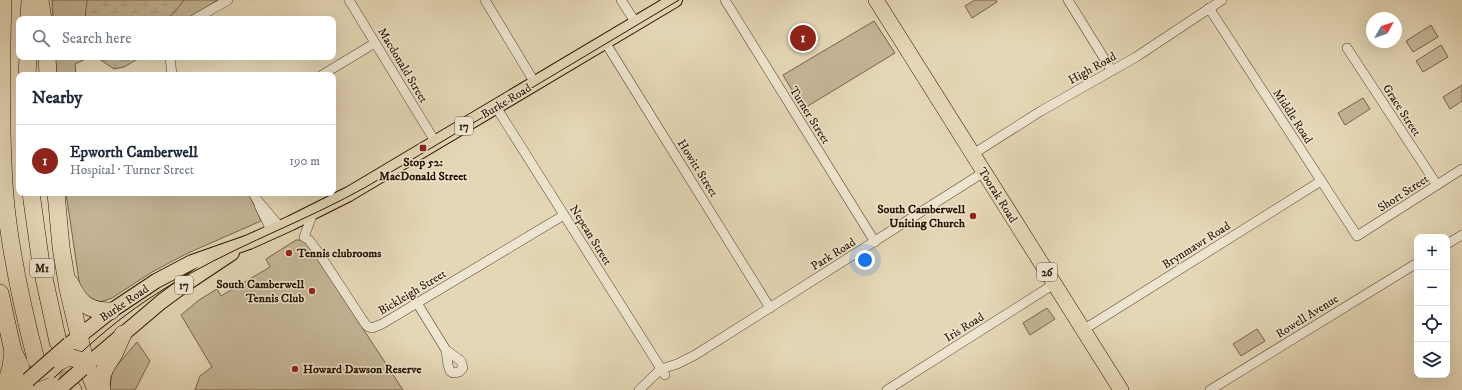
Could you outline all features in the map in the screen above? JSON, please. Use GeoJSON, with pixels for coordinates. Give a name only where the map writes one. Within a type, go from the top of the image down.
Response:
{"type":"FeatureCollection","features":[{"type":"Feature","properties":{"kind":"highway"},"geometry":{"type":"LineString","coordinates":[[29,16],[30,0]]}},
{"type":"Feature","properties":{"kind":"highway"},"geometry":{"type":"LineString","coordinates":[[40,0],[43,16]]}},
{"type":"Feature","properties":{"kind":"highway","name":"Toorak Road"},"geometry":{"type":"LineString","coordinates":[[876,0],[1121,390]]}},
{"type":"Feature","properties":{"kind":"highway","name":"M1"},"geometry":{"type":"LineString","coordinates":[[2,11],[1,117],[5,198],[15,270],[40,363]]}},
{"type":"Feature","properties":{"kind":"highway"},"geometry":{"type":"LineString","coordinates":[[27,72],[28,60]]}},
{"type":"Feature","properties":{"kind":"highway"},"geometry":{"type":"LineString","coordinates":[[47,60],[48,72]]}},
{"type":"Feature","properties":{"kind":"highway","name":"M1"},"geometry":{"type":"LineString","coordinates":[[31,196],[41,264],[70,339]]}},
{"type":"Feature","properties":{"kind":"highway"},"geometry":{"type":"LineString","coordinates":[[56,196],[64,270],[71,306],[70,339],[96,390]]}},
{"type":"Feature","properties":{"kind":"highway"},"geometry":{"type":"LineString","coordinates":[[64,270],[74,291],[86,306],[92,309],[111,311]]}},
{"type":"Feature","properties":{"kind":"highway"},"geometry":{"type":"LineString","coordinates":[[0,293],[14,351],[29,387],[67,388]]}},
{"type":"Feature","properties":{"kind":"highway"},"geometry":{"type":"LineString","coordinates":[[102,390],[102,375],[123,334]]}},
{"type":"Feature","properties":{"kind":"highway"},"geometry":{"type":"LineString","coordinates":[[4,390],[14,351]]}},
{"type":"Feature","properties":{"kind":"highway"},"geometry":{"type":"LineString","coordinates":[[40,363],[70,357],[83,365]]}},
{"type":"Feature","properties":{"kind":"main road","name":"Burke Road"},"geometry":{"type":"LineString","coordinates":[[29,387],[40,363],[70,339],[156,281],[192,262],[249,242],[276,230],[365,186],[675,0]]}},
{"type":"Feature","properties":{"kind":"main road","name":"Burke Road"},"geometry":{"type":"LineString","coordinates":[[67,388],[83,365],[173,292],[249,242]]}},
{"type":"Feature","properties":{"kind":"street"},"geometry":{"type":"LineString","coordinates":[[201,16],[228,0]]}},
{"type":"Feature","properties":{"kind":"street","name":"Macdonald Street"},"geometry":{"type":"LineString","coordinates":[[349,0],[436,143]]}},
{"type":"Feature","properties":{"kind":"street"},"geometry":{"type":"LineString","coordinates":[[485,0],[535,84]]}},
{"type":"Feature","properties":{"kind":"street"},"geometry":{"type":"LineString","coordinates":[[621,0],[636,23]]}},
{"type":"Feature","properties":{"kind":"street","name":"Turner Street"},"geometry":{"type":"LineString","coordinates":[[725,0],[874,242]]}},
{"type":"Feature","properties":{"kind":"street"},"geometry":{"type":"LineString","coordinates":[[1068,0],[1112,71]]}},
{"type":"Feature","properties":{"kind":"street","name":"High Road"},"geometry":{"type":"LineString","coordinates":[[973,154],[1041,111],[1112,71],[1222,0]]}},
{"type":"Feature","properties":{"kind":"street","name":"Middle Road"},"geometry":{"type":"LineString","coordinates":[[1209,8],[1357,236]]}},
{"type":"Feature","properties":{"kind":"street","name":"Howitt Street"},"geometry":{"type":"LineString","coordinates":[[605,42],[770,308]]}},
{"type":"Feature","properties":{"kind":"street"},"geometry":{"type":"LineString","coordinates":[[327,72],[375,43]]}},
{"type":"Feature","properties":{"kind":"street","name":"Grace Street"},"geometry":{"type":"LineString","coordinates":[[1347,48],[1437,185]]}},
{"type":"Feature","properties":{"kind":"street"},"geometry":{"type":"LineString","coordinates":[[170,60],[172,72]]}},
{"type":"Feature","properties":{"kind":"street","name":"Nepean Street"},"geometry":{"type":"LineString","coordinates":[[496,107],[663,372]]}},
{"type":"Feature","properties":{"kind":"street","name":"Short Street"},"geometry":{"type":"LineString","coordinates":[[1357,236],[1462,169]]}},
{"type":"Feature","properties":{"kind":"street","name":"Park Road"},"geometry":{"type":"LineString","coordinates":[[640,390],[656,383],[663,372],[682,367],[695,355],[984,172]]}},
{"type":"Feature","properties":{"kind":"street","name":"Brynmawr Road"},"geometry":{"type":"LineString","coordinates":[[1083,330],[1321,181]]}},
{"type":"Feature","properties":{"kind":"street"},"geometry":{"type":"LineString","coordinates":[[255,197],[261,213],[276,230]]}},
{"type":"Feature","properties":{"kind":"street","name":"Bickleigh Street"},"geometry":{"type":"LineString","coordinates":[[313,213],[304,237],[311,243],[364,322],[370,327],[374,328],[564,215]]}},
{"type":"Feature","properties":{"kind":"street"},"geometry":{"type":"LineString","coordinates":[[1450,242],[1462,235]]}},
{"type":"Feature","properties":{"kind":"street","name":"Rowell Avenue"},"geometry":{"type":"LineString","coordinates":[[1210,390],[1414,264]]}},
{"type":"Feature","properties":{"kind":"street","name":"Iris Road"},"geometry":{"type":"LineString","coordinates":[[887,390],[1054,284]]}},
{"type":"Feature","properties":{"kind":"street"},"geometry":{"type":"LineString","coordinates":[[417,303],[446,350]]}},
{"type":"Feature","properties":{"kind":"green space"},"geometry":{"type":"Polygon","coordinates":[[[52,0],[218,0],[191,16],[53,16],[52,0]]]}},
{"type":"Feature","properties":{"kind":"green space"},"geometry":{"type":"Polygon","coordinates":[[[87,0],[184,0],[170,16],[85,16],[87,0]]]}},
{"type":"Feature","properties":{"kind":"green space"},"geometry":{"type":"Polygon","coordinates":[[[975,0],[996,0],[997,2],[972,18],[965,6],[975,0]]]}},
{"type":"Feature","properties":{"kind":"green space"},"geometry":{"type":"Polygon","coordinates":[[[874,21],[895,53],[803,109],[783,75],[874,21]]]}},
{"type":"Feature","properties":{"kind":"green space"},"geometry":{"type":"Polygon","coordinates":[[[1431,25],[1438,37],[1413,52],[1406,41],[1431,25]]]}},
{"type":"Feature","properties":{"kind":"green space"},"geometry":{"type":"Polygon","coordinates":[[[1441,45],[1448,57],[1423,72],[1416,61],[1441,45]]]}},
{"type":"Feature","properties":{"kind":"green space"},"geometry":{"type":"Polygon","coordinates":[[[55,60],[84,60],[75,64],[76,72],[56,72],[55,60]]]}},
{"type":"Feature","properties":{"kind":"green space"},"geometry":{"type":"Polygon","coordinates":[[[100,60],[136,60],[124,67],[114,69],[100,60]]]}},
{"type":"Feature","properties":{"kind":"green space"},"geometry":{"type":"Polygon","coordinates":[[[1462,85],[1462,101],[1450,109],[1443,97],[1462,85]]]}},
{"type":"Feature","properties":{"kind":"green space"},"geometry":{"type":"Polygon","coordinates":[[[1363,98],[1370,109],[1345,125],[1338,113],[1363,98]]]}},
{"type":"Feature","properties":{"kind":"green space"},"geometry":{"type":"Polygon","coordinates":[[[66,196],[250,196],[261,221],[188,253],[152,272],[112,298],[104,301],[97,302],[91,300],[80,287],[66,196]]]}},
{"type":"Feature","properties":{"kind":"green space"},"geometry":{"type":"Polygon","coordinates":[[[296,240],[303,240],[309,246],[403,390],[195,390],[200,376],[212,367],[181,315],[199,300],[217,289],[221,296],[270,267],[266,259],[296,240]]]}},
{"type":"Feature","properties":{"kind":"green space"},"geometry":{"type":"Polygon","coordinates":[[[1047,308],[1055,319],[1030,335],[1023,323],[1047,308]]]}},
{"type":"Feature","properties":{"kind":"green space"},"geometry":{"type":"Polygon","coordinates":[[[1257,329],[1265,341],[1241,356],[1233,344],[1257,329]]]}},
{"type":"Feature","properties":{"kind":"green space"},"geometry":{"type":"Polygon","coordinates":[[[137,342],[150,361],[135,390],[110,390],[113,370],[137,342]]]}},
{"type":"Feature","properties":{"kind":"tunnel"},"geometry":{"type":"LineString","coordinates":[[59,346],[72,389]]}},
{"type":"Feature","properties":{"kind":"tram line"},"geometry":{"type":"LineString","coordinates":[[41,390],[108,329],[172,284],[213,261],[344,199],[366,187],[679,0]]}},
{"type":"Feature","properties":{"kind":"place","name":"Epworth Camberwell"},"geometry":{"type":"Point","coordinates":[803,38]}},
{"type":"Feature","properties":{"kind":"place","name":"Stop 52: MacDonald Street"},"geometry":{"type":"Point","coordinates":[423,148]}},
{"type":"Feature","properties":{"kind":"place","name":"South Camberwell Uniting Church"},"geometry":{"type":"Point","coordinates":[973,216]}},
{"type":"Feature","properties":{"kind":"place","name":"Tennis clubrooms"},"geometry":{"type":"Point","coordinates":[289,253]}},
{"type":"Feature","properties":{"kind":"place","name":"South Camberwell Tennis Club"},"geometry":{"type":"Point","coordinates":[312,291]}},
{"type":"Feature","properties":{"kind":"place","name":"Howard Dawson Reserve"},"geometry":{"type":"Point","coordinates":[295,369]}}]}
